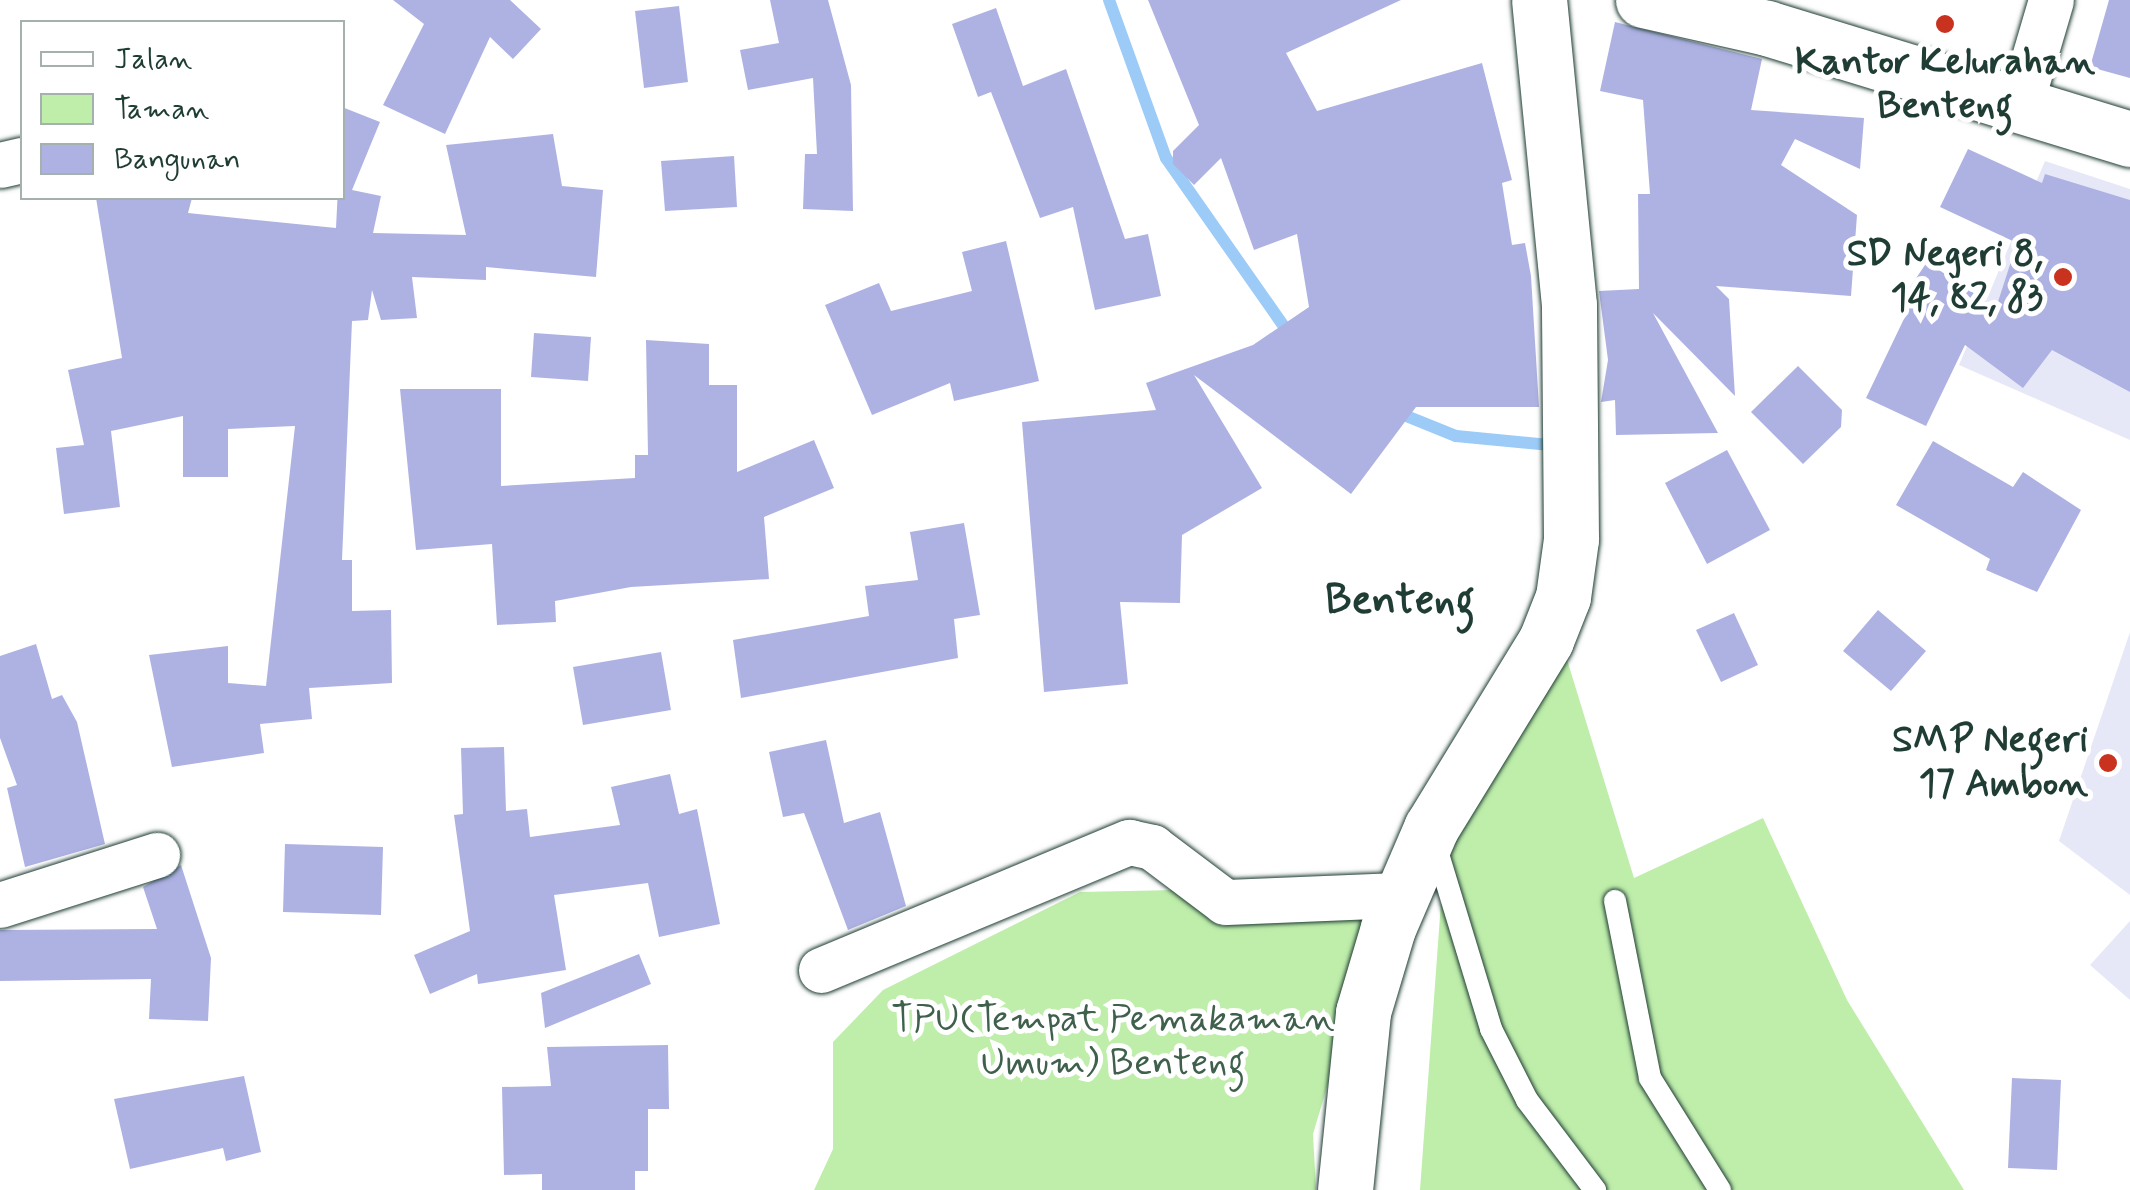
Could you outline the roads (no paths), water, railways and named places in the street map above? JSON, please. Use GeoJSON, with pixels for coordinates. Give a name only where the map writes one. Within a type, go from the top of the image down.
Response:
{"type":"FeatureCollection","features":[{"type":"Feature","properties":{"kind":"street"},"geometry":{"type":"LineString","coordinates":[[1345,1190],[1363,1012],[1400,895],[1430,828],[1546,640],[1570,550],[1569,304],[1539,0]]}},
{"type":"Feature","properties":{"kind":"street"},"geometry":{"type":"LineString","coordinates":[[1643,0],[2022,102],[2130,140]]}},
{"type":"Feature","properties":{"kind":"street"},"geometry":{"type":"LineString","coordinates":[[2022,102],[2052,0]]}},
{"type":"Feature","properties":{"kind":"street"},"geometry":{"type":"LineString","coordinates":[[821,970],[1117,844],[1152,847],[1226,902],[1400,895]]}},
{"type":"Feature","properties":{"kind":"street"},"geometry":{"type":"LineString","coordinates":[[2,897],[158,855]]}},
{"type":"Feature","properties":{"kind":"lane"},"geometry":{"type":"LineString","coordinates":[[1430,828],[1490,1029],[1527,1100],[1595,1190]]}},
{"type":"Feature","properties":{"kind":"lane"},"geometry":{"type":"LineString","coordinates":[[1615,901],[1650,1078],[1720,1190]]}},
{"type":"Feature","properties":{"kind":"waterway"},"geometry":{"type":"LineString","coordinates":[[1109,0],[1166,158],[1290,335]]}},
{"type":"Feature","properties":{"kind":"waterway"},"geometry":{"type":"LineString","coordinates":[[1394,411],[1456,436],[1559,446]]}},
{"type":"Feature","properties":{"kind":"place","name":"Kantor Kelurahan Benteng"},"geometry":{"type":"Point","coordinates":[1945,24]}},
{"type":"Feature","properties":{"kind":"place","name":"SD Negeri 8, 14, 82, 83"},"geometry":{"type":"Point","coordinates":[2063,277]}},
{"type":"Feature","properties":{"kind":"place","name":"SMP Negeri 17 Ambon"},"geometry":{"type":"Point","coordinates":[2108,763]}},
{"type":"Feature","properties":{"kind":"district","name":"Benteng"},"geometry":{"type":"Point","coordinates":[1400,602]}},
{"type":"Feature","properties":{"kind":"park label","name":"TPU(Tempat Pemakaman Umum) Benteng"},"geometry":{"type":"Point","coordinates":[1113,1042]}}]}
